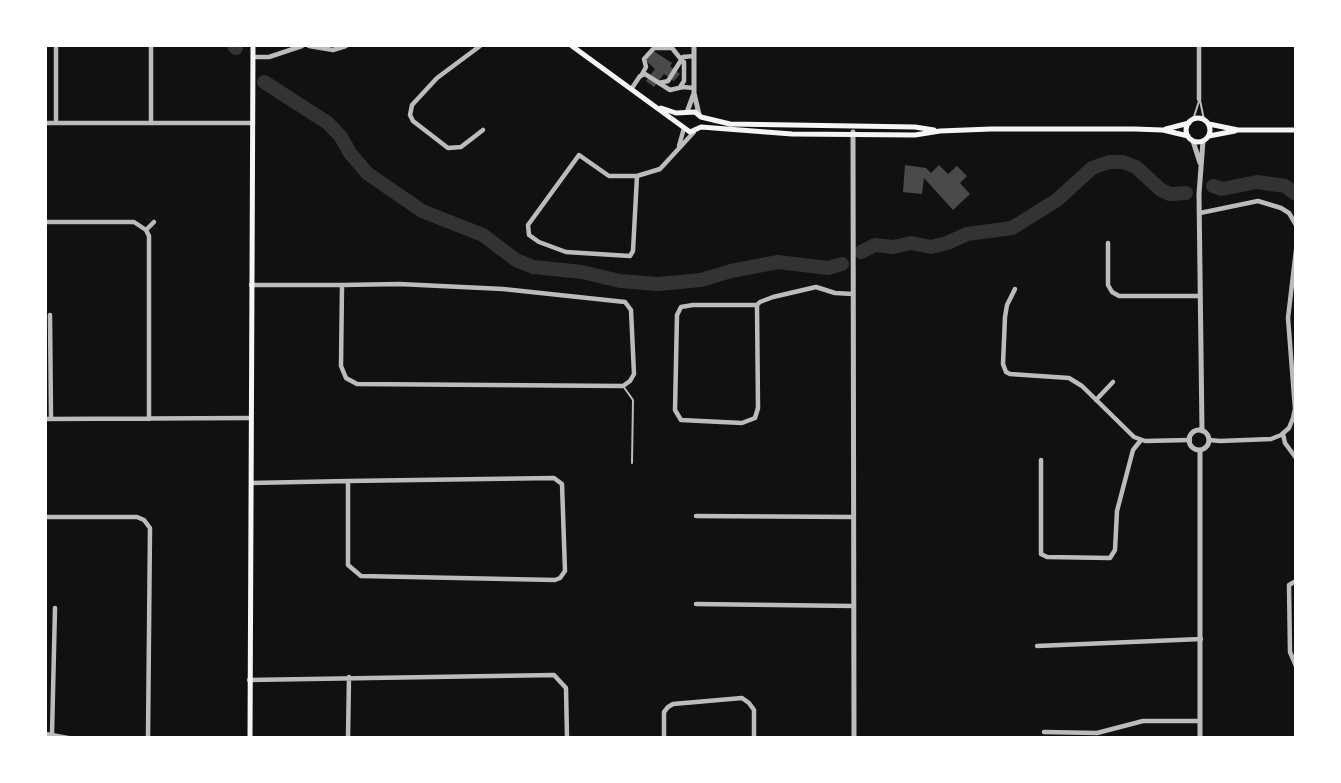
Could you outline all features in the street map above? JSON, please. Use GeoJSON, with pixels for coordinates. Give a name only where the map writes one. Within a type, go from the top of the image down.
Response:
{"type":"FeatureCollection","features":[{"type":"Feature","properties":{"kind":"main road"},"geometry":{"type":"LineString","coordinates":[[250,737],[253,46]]}},
{"type":"Feature","properties":{"kind":"main road"},"geometry":{"type":"LineString","coordinates":[[572,46],[659,107],[672,120],[694,132],[701,127],[772,133],[853,135],[915,135],[940,131],[1163,130],[1203,141],[1209,136],[1238,130],[1296,130]]}},
{"type":"Feature","properties":{"kind":"main road"},"geometry":{"type":"LineString","coordinates":[[659,107],[730,124],[762,127],[915,127],[940,131]]}},
{"type":"Feature","properties":{"kind":"main road"},"geometry":{"type":"LineString","coordinates":[[683,127],[686,113]]}},
{"type":"Feature","properties":{"kind":"main road"},"geometry":{"type":"LineString","coordinates":[[700,115],[701,127]]}},
{"type":"Feature","properties":{"kind":"main road"},"geometry":{"type":"LineString","coordinates":[[1191,121],[1187,129],[1191,138]]}},
{"type":"Feature","properties":{"kind":"main road"},"geometry":{"type":"LineString","coordinates":[[1163,130],[1191,121],[1238,130]]}},
{"type":"Feature","properties":{"kind":"main road"},"geometry":{"type":"LineString","coordinates":[[1207,122],[1209,136]]}},
{"type":"Feature","properties":{"kind":"street"},"geometry":{"type":"LineString","coordinates":[[55,46],[56,123]]}},
{"type":"Feature","properties":{"kind":"street"},"geometry":{"type":"LineString","coordinates":[[151,46],[151,123]]}},
{"type":"Feature","properties":{"kind":"street"},"geometry":{"type":"LineString","coordinates":[[254,57],[269,57],[302,46]]}},
{"type":"Feature","properties":{"kind":"street"},"geometry":{"type":"LineString","coordinates":[[309,46],[335,50],[346,46]]}},
{"type":"Feature","properties":{"kind":"street"},"geometry":{"type":"LineString","coordinates":[[480,46],[437,78],[412,105],[410,115],[413,121],[448,148],[461,147],[483,130]]}},
{"type":"Feature","properties":{"kind":"street"},"geometry":{"type":"LineString","coordinates":[[694,46],[691,56],[694,91],[700,115]]}},
{"type":"Feature","properties":{"kind":"street"},"geometry":{"type":"LineString","coordinates":[[1199,46],[1199,99]]}},
{"type":"Feature","properties":{"kind":"street"},"geometry":{"type":"LineString","coordinates":[[632,88],[646,67],[644,59],[654,48],[672,48],[682,61],[684,81],[679,88]]}},
{"type":"Feature","properties":{"kind":"street"},"geometry":{"type":"LineString","coordinates":[[658,83],[668,82],[682,61],[691,56]]}},
{"type":"Feature","properties":{"kind":"street"},"geometry":{"type":"LineString","coordinates":[[640,76],[648,75],[670,90],[679,88],[694,91]]}},
{"type":"Feature","properties":{"kind":"street"},"geometry":{"type":"LineString","coordinates":[[686,113],[694,91]]}},
{"type":"Feature","properties":{"kind":"street"},"geometry":{"type":"LineString","coordinates":[[46,123],[253,123]]}},
{"type":"Feature","properties":{"kind":"street"},"geometry":{"type":"LineString","coordinates":[[679,147],[683,127]]}},
{"type":"Feature","properties":{"kind":"street"},"geometry":{"type":"LineString","coordinates":[[853,127],[854,737]]}},
{"type":"Feature","properties":{"kind":"street"},"geometry":{"type":"LineString","coordinates":[[637,176],[634,250],[630,256],[566,252],[539,242],[529,235],[528,225],[579,155],[609,176],[637,176],[660,169],[694,132]]}},
{"type":"Feature","properties":{"kind":"street"},"geometry":{"type":"LineString","coordinates":[[1191,138],[1201,166]]}},
{"type":"Feature","properties":{"kind":"street"},"geometry":{"type":"LineString","coordinates":[[1203,141],[1200,213],[1202,431],[1209,440]]}},
{"type":"Feature","properties":{"kind":"street"},"geometry":{"type":"LineString","coordinates":[[1200,213],[1258,201],[1289,213],[1296,225]]}},
{"type":"Feature","properties":{"kind":"street"},"geometry":{"type":"LineString","coordinates":[[46,222],[134,222],[146,230],[149,236],[149,419]]}},
{"type":"Feature","properties":{"kind":"street"},"geometry":{"type":"LineString","coordinates":[[146,230],[154,222]]}},
{"type":"Feature","properties":{"kind":"street"},"geometry":{"type":"LineString","coordinates":[[1108,243],[1108,285],[1112,292],[1119,296],[1200,296]]}},
{"type":"Feature","properties":{"kind":"street"},"geometry":{"type":"LineString","coordinates":[[1209,440],[1260,441],[1271,439],[1289,428],[1295,408],[1288,318],[1296,250]]}},
{"type":"Feature","properties":{"kind":"street"},"geometry":{"type":"LineString","coordinates":[[251,285],[342,285],[503,289],[625,302],[631,310],[634,374],[623,386],[357,384],[346,378],[341,366],[342,285]]}},
{"type":"Feature","properties":{"kind":"street"},"geometry":{"type":"LineString","coordinates":[[757,305],[758,408],[754,418],[742,422],[681,420],[675,410],[678,310],[685,305],[757,305],[773,296],[811,288],[853,294]]}},
{"type":"Feature","properties":{"kind":"street"},"geometry":{"type":"LineString","coordinates":[[1016,289],[1007,305],[1005,317],[1004,370],[1010,374],[1069,378],[1082,386],[1135,437],[1159,442],[1190,440]]}},
{"type":"Feature","properties":{"kind":"street"},"geometry":{"type":"LineString","coordinates":[[50,314],[48,419],[251,418]]}},
{"type":"Feature","properties":{"kind":"street"},"geometry":{"type":"LineString","coordinates":[[1096,400],[1113,382]]}},
{"type":"Feature","properties":{"kind":"street"},"geometry":{"type":"LineString","coordinates":[[1202,431],[1194,432],[1190,440],[1191,446],[1200,450],[1206,448],[1209,440]]}},
{"type":"Feature","properties":{"kind":"street"},"geometry":{"type":"LineString","coordinates":[[1283,433],[1285,443],[1296,458]]}},
{"type":"Feature","properties":{"kind":"street"},"geometry":{"type":"LineString","coordinates":[[1041,460],[1041,554],[1047,557],[1111,558],[1115,550],[1116,511],[1133,450],[1141,439]]}},
{"type":"Feature","properties":{"kind":"street"},"geometry":{"type":"LineString","coordinates":[[1200,450],[1200,737]]}},
{"type":"Feature","properties":{"kind":"street"},"geometry":{"type":"LineString","coordinates":[[251,483],[348,481],[554,478],[562,484],[565,571],[555,580],[361,576],[348,565],[348,481]]}},
{"type":"Feature","properties":{"kind":"street"},"geometry":{"type":"LineString","coordinates":[[46,516],[137,517],[148,523],[148,737]]}},
{"type":"Feature","properties":{"kind":"street"},"geometry":{"type":"LineString","coordinates":[[696,516],[853,517]]}},
{"type":"Feature","properties":{"kind":"street"},"geometry":{"type":"LineString","coordinates":[[1296,581],[1289,584],[1290,652],[1296,666]]}},
{"type":"Feature","properties":{"kind":"street"},"geometry":{"type":"LineString","coordinates":[[696,604],[853,606]]}},
{"type":"Feature","properties":{"kind":"street"},"geometry":{"type":"LineString","coordinates":[[55,608],[49,734],[68,737]]}},
{"type":"Feature","properties":{"kind":"street"},"geometry":{"type":"LineString","coordinates":[[1037,646],[1201,639]]}},
{"type":"Feature","properties":{"kind":"street"},"geometry":{"type":"LineString","coordinates":[[249,680],[554,676],[566,688],[567,737]]}},
{"type":"Feature","properties":{"kind":"street"},"geometry":{"type":"LineString","coordinates":[[348,737],[349,677]]}},
{"type":"Feature","properties":{"kind":"street"},"geometry":{"type":"LineString","coordinates":[[664,737],[664,712],[673,704],[742,698],[749,702],[754,710],[754,737]]}},
{"type":"Feature","properties":{"kind":"street"},"geometry":{"type":"LineString","coordinates":[[1044,732],[1097,733],[1143,720],[1200,721]]}},
{"type":"Feature","properties":{"kind":"lane"},"geometry":{"type":"LineString","coordinates":[[1191,121],[1199,99]]}},
{"type":"Feature","properties":{"kind":"lane"},"geometry":{"type":"LineString","coordinates":[[1199,99],[1207,122]]}},
{"type":"Feature","properties":{"kind":"lane"},"geometry":{"type":"LineString","coordinates":[[623,386],[633,400],[632,463]]}},
{"type":"Feature","properties":{"kind":"building"},"geometry":{"type":"Polygon","coordinates":[[[652,50],[672,63],[670,66],[680,74],[674,81],[664,74],[654,87],[646,81],[655,69],[646,61],[652,50]]]}},
{"type":"Feature","properties":{"kind":"building"},"geometry":{"type":"Polygon","coordinates":[[[905,165],[926,168],[931,173],[939,165],[948,174],[957,166],[967,176],[960,183],[970,194],[953,210],[924,178],[922,194],[903,192],[905,165]]]}},
{"type":"Feature","properties":{"kind":"waterway"},"geometry":{"type":"LineString","coordinates":[[264,82],[328,123],[367,173],[422,211],[483,235],[516,260],[533,267],[582,272],[620,281],[658,284],[701,280],[778,262],[828,268],[842,264]]}},
{"type":"Feature","properties":{"kind":"waterway"},"geometry":{"type":"LineString","coordinates":[[861,252],[875,245],[893,247],[911,243],[931,247],[967,234],[1012,228],[1057,200],[1092,168],[1109,162],[1123,162],[1136,167],[1161,190],[1170,194],[1186,193]]}},
{"type":"Feature","properties":{"kind":"waterway"},"geometry":{"type":"LineString","coordinates":[[1213,186],[1222,189],[1257,182],[1285,186],[1296,194]]}}]}
